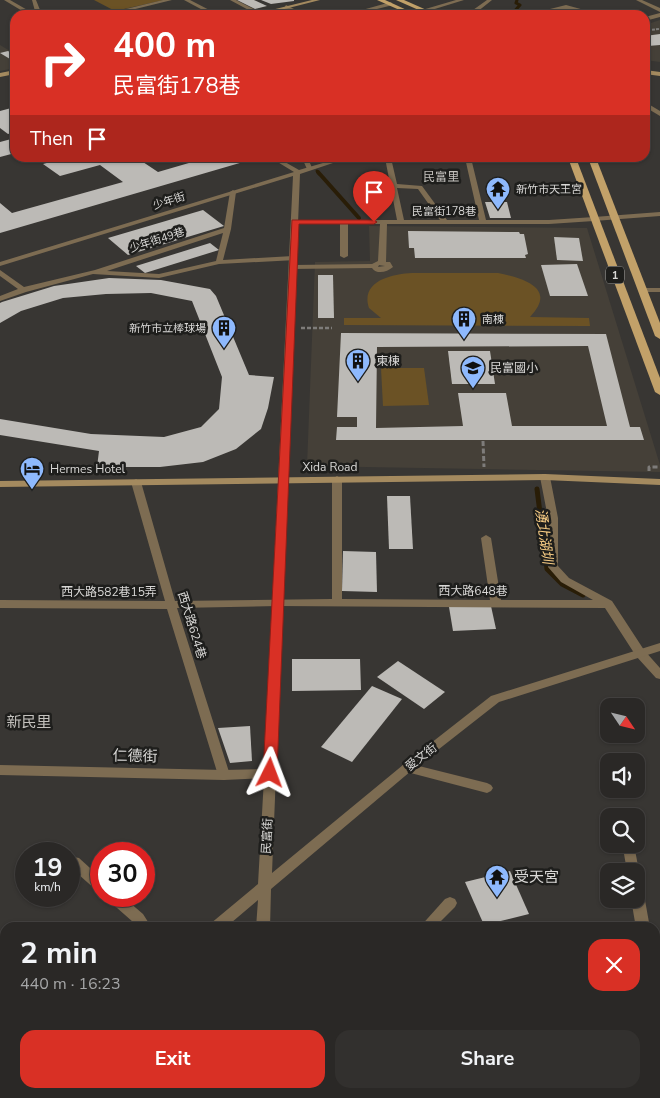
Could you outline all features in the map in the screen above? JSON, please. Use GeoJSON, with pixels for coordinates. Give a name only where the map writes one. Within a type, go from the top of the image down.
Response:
{"type":"FeatureCollection","features":[{"type":"Feature","properties":{"kind":"main road"},"geometry":{"type":"LineString","coordinates":[[380,0],[405,10]]}},
{"type":"Feature","properties":{"kind":"main road"},"geometry":{"type":"LineString","coordinates":[[399,0],[425,10]]}},
{"type":"Feature","properties":{"kind":"main road","name":"1"},"geometry":{"type":"LineString","coordinates":[[573,162],[660,392]]}},
{"type":"Feature","properties":{"kind":"main road","name":"1"},"geometry":{"type":"LineString","coordinates":[[594,162],[660,336]]}},
{"type":"Feature","properties":{"kind":"street"},"geometry":{"type":"LineString","coordinates":[[6,0],[24,10]]}},
{"type":"Feature","properties":{"kind":"street"},"geometry":{"type":"LineString","coordinates":[[126,10],[170,0]]}},
{"type":"Feature","properties":{"kind":"street"},"geometry":{"type":"LineString","coordinates":[[186,0],[206,10]]}},
{"type":"Feature","properties":{"kind":"street"},"geometry":{"type":"LineString","coordinates":[[232,0],[252,10]]}},
{"type":"Feature","properties":{"kind":"street"},"geometry":{"type":"LineString","coordinates":[[277,10],[318,0]]}},
{"type":"Feature","properties":{"kind":"street"},"geometry":{"type":"LineString","coordinates":[[425,10],[462,0]]}},
{"type":"Feature","properties":{"kind":"street"},"geometry":{"type":"LineString","coordinates":[[476,10],[490,0]]}},
{"type":"Feature","properties":{"kind":"street"},"geometry":{"type":"LineString","coordinates":[[638,0],[660,10]]}},
{"type":"Feature","properties":{"kind":"street"},"geometry":{"type":"LineString","coordinates":[[367,10],[391,4]]}},
{"type":"Feature","properties":{"kind":"street"},"geometry":{"type":"LineString","coordinates":[[550,10],[566,7],[578,10]]}},
{"type":"Feature","properties":{"kind":"street"},"geometry":{"type":"LineString","coordinates":[[286,8],[291,10]]}},
{"type":"Feature","properties":{"kind":"street"},"geometry":{"type":"LineString","coordinates":[[281,162],[297,172]]}},
{"type":"Feature","properties":{"kind":"street"},"geometry":{"type":"LineString","coordinates":[[306,162],[308,168]]}},
{"type":"Feature","properties":{"kind":"street","name":"少年街"},"geometry":{"type":"LineString","coordinates":[[1,265],[330,162]]}},
{"type":"Feature","properties":{"kind":"street"},"geometry":{"type":"LineString","coordinates":[[389,162],[401,222]]}},
{"type":"Feature","properties":{"kind":"street"},"geometry":{"type":"LineString","coordinates":[[469,162],[483,222]]}},
{"type":"Feature","properties":{"kind":"street","name":"民富街"},"geometry":{"type":"LineString","coordinates":[[263,922],[297,172]]}},
{"type":"Feature","properties":{"kind":"street"},"geometry":{"type":"LineString","coordinates":[[394,186],[420,187],[445,222]]}},
{"type":"Feature","properties":{"kind":"street"},"geometry":{"type":"LineString","coordinates":[[219,262],[233,192]]}},
{"type":"Feature","properties":{"kind":"street","name":"民富街178巷"},"geometry":{"type":"LineString","coordinates":[[295,222],[483,222],[594,219],[660,214]]}},
{"type":"Feature","properties":{"kind":"street"},"geometry":{"type":"LineString","coordinates":[[344,222],[344,256]]}},
{"type":"Feature","properties":{"kind":"street"},"geometry":{"type":"LineString","coordinates":[[93,272],[159,276],[219,262],[374,266],[382,262],[384,222]]}},
{"type":"Feature","properties":{"kind":"street","name":"少年街49巷"},"geometry":{"type":"LineString","coordinates":[[0,299],[23,290],[135,259],[151,257],[159,251],[227,229]]}},
{"type":"Feature","properties":{"kind":"street"},"geometry":{"type":"LineString","coordinates":[[196,239],[202,245]]}},
{"type":"Feature","properties":{"kind":"street"},"geometry":{"type":"LineString","coordinates":[[184,243],[190,249]]}},
{"type":"Feature","properties":{"kind":"street"},"geometry":{"type":"LineString","coordinates":[[172,247],[178,253]]}},
{"type":"Feature","properties":{"kind":"street"},"geometry":{"type":"LineString","coordinates":[[159,251],[166,257]]}},
{"type":"Feature","properties":{"kind":"street"},"geometry":{"type":"LineString","coordinates":[[135,259],[142,264]]}},
{"type":"Feature","properties":{"kind":"street"},"geometry":{"type":"LineString","coordinates":[[1,265],[23,290]]}},
{"type":"Feature","properties":{"kind":"street"},"geometry":{"type":"LineString","coordinates":[[642,290],[660,290]]}},
{"type":"Feature","properties":{"kind":"street"},"geometry":{"type":"LineString","coordinates":[[545,477],[553,518],[553,567],[565,580],[608,604],[640,653],[660,675]]}},
{"type":"Feature","properties":{"kind":"street","name":"Xida Road"},"geometry":{"type":"LineString","coordinates":[[0,484],[545,477],[660,482]]}},
{"type":"Feature","properties":{"kind":"street"},"geometry":{"type":"LineString","coordinates":[[337,480],[337,602]]}},
{"type":"Feature","properties":{"kind":"street","name":"西大路624巷"},"geometry":{"type":"LineString","coordinates":[[136,482],[170,605],[224,775]]}},
{"type":"Feature","properties":{"kind":"street"},"geometry":{"type":"LineString","coordinates":[[486,538],[496,604]]}},
{"type":"Feature","properties":{"kind":"street","name":"西大路648巷"},"geometry":{"type":"LineString","coordinates":[[278,602],[608,604]]}},
{"type":"Feature","properties":{"kind":"street","name":"西大路582巷15弄"},"geometry":{"type":"LineString","coordinates":[[0,604],[170,605],[278,602]]}},
{"type":"Feature","properties":{"kind":"street","name":"愛文街"},"geometry":{"type":"LineString","coordinates":[[222,922],[407,768],[495,699],[660,646]]}},
{"type":"Feature","properties":{"kind":"street"},"geometry":{"type":"LineString","coordinates":[[407,768],[487,788]]}},
{"type":"Feature","properties":{"kind":"street","name":"仁德街"},"geometry":{"type":"LineString","coordinates":[[0,770],[224,775],[270,773]]}},
{"type":"Feature","properties":{"kind":"street"},"geometry":{"type":"LineString","coordinates":[[630,854],[632,863]]}},
{"type":"Feature","properties":{"kind":"street"},"geometry":{"type":"LineString","coordinates":[[80,867],[90,876]]}},
{"type":"Feature","properties":{"kind":"street"},"geometry":{"type":"LineString","coordinates":[[432,922],[450,904]]}},
{"type":"Feature","properties":{"kind":"street"},"geometry":{"type":"LineString","coordinates":[[126,907],[141,922]]}},
{"type":"Feature","properties":{"kind":"street"},"geometry":{"type":"LineString","coordinates":[[639,908],[642,922]]}},
{"type":"Feature","properties":{"kind":"path"},"geometry":{"type":"LineString","coordinates":[[290,328],[332,328]]}},
{"type":"Feature","properties":{"kind":"path"},"geometry":{"type":"LineString","coordinates":[[482,441],[485,478]]}},
{"type":"Feature","properties":{"kind":"path"},"geometry":{"type":"LineString","coordinates":[[649,474],[649,467],[660,467]]}},
{"type":"Feature","properties":{"kind":"shaded area"},"geometry":{"type":"Polygon","coordinates":[[[94,0],[164,0],[119,10],[113,10],[94,0]]]}},
{"type":"Feature","properties":{"kind":"shaded area"},"geometry":{"type":"Polygon","coordinates":[[[660,20],[660,62],[650,61],[650,23],[660,20]]]}},
{"type":"Feature","properties":{"kind":"shaded area"},"geometry":{"type":"Polygon","coordinates":[[[0,45],[10,51],[10,69],[0,71],[0,45]]]}},
{"type":"Feature","properties":{"kind":"shaded area","name":"民富國小"},"geometry":{"type":"Polygon","coordinates":[[[369,226],[587,228],[660,465],[660,472],[307,466],[315,262],[370,261],[369,226]]]}},
{"type":"Feature","properties":{"kind":"shaded area"},"geometry":{"type":"Polygon","coordinates":[[[412,273],[498,273],[517,278],[534,286],[539,292],[538,307],[530,317],[589,318],[590,326],[344,325],[344,318],[381,318],[369,308],[367,299],[373,285],[387,277],[412,273]]]}},
{"type":"Feature","properties":{"kind":"shaded area"},"geometry":{"type":"Polygon","coordinates":[[[381,368],[424,368],[429,405],[383,406],[381,368]]]}},
{"type":"Feature","properties":{"kind":"building"},"geometry":{"type":"Polygon","coordinates":[[[237,0],[254,0],[267,6],[255,9],[237,0]]]}},
{"type":"Feature","properties":{"kind":"building"},"geometry":{"type":"Polygon","coordinates":[[[261,0],[294,0],[294,1],[271,4],[261,0]]]}},
{"type":"Feature","properties":{"kind":"building"},"geometry":{"type":"Polygon","coordinates":[[[660,34],[660,45],[650,46],[650,35],[660,34]]]}},
{"type":"Feature","properties":{"kind":"building"},"geometry":{"type":"Polygon","coordinates":[[[10,52],[10,59],[0,53],[10,52]]]}},
{"type":"Feature","properties":{"kind":"building"},"geometry":{"type":"Polygon","coordinates":[[[10,108],[10,133],[0,128],[0,111],[10,108]]]}},
{"type":"Feature","properties":{"kind":"building"},"geometry":{"type":"Polygon","coordinates":[[[10,139],[10,154],[0,157],[0,142],[10,139]]]}},
{"type":"Feature","properties":{"kind":"building"},"geometry":{"type":"Polygon","coordinates":[[[50,162],[143,162],[158,172],[192,162],[243,162],[0,233],[0,203],[12,213],[123,182],[100,165],[60,176],[43,164],[50,162]]]}},
{"type":"Feature","properties":{"kind":"building","name":"新竹市天王宮"},"geometry":{"type":"Polygon","coordinates":[[[485,202],[507,202],[511,218],[490,218],[485,202]]]}},
{"type":"Feature","properties":{"kind":"building"},"geometry":{"type":"Polygon","coordinates":[[[203,210],[224,226],[128,255],[108,238],[203,210]]]}},
{"type":"Feature","properties":{"kind":"building"},"geometry":{"type":"Polygon","coordinates":[[[408,231],[519,232],[524,234],[528,254],[525,255],[526,258],[415,258],[414,248],[409,248],[408,231]]]}},
{"type":"Feature","properties":{"kind":"building"},"geometry":{"type":"Polygon","coordinates":[[[554,237],[579,238],[583,261],[557,260],[554,237]]]}},
{"type":"Feature","properties":{"kind":"building"},"geometry":{"type":"Polygon","coordinates":[[[210,243],[219,250],[145,273],[136,266],[210,243]]]}},
{"type":"Feature","properties":{"kind":"building"},"geometry":{"type":"Polygon","coordinates":[[[577,264],[588,296],[550,296],[541,265],[577,264]]]}},
{"type":"Feature","properties":{"kind":"building"},"geometry":{"type":"Polygon","coordinates":[[[318,275],[333,275],[334,318],[318,318],[318,275]]]}},
{"type":"Feature","properties":{"kind":"building","name":"新竹市立棒球場"},"geometry":{"type":"Polygon","coordinates":[[[109,278],[161,280],[210,289],[216,296],[249,375],[274,377],[268,408],[261,429],[236,449],[203,462],[160,467],[97,467],[99,451],[0,435],[0,419],[91,434],[164,437],[201,427],[219,409],[222,377],[192,301],[151,293],[106,294],[63,298],[21,311],[0,323],[0,303],[2,302],[54,286],[109,278]]]}},
{"type":"Feature","properties":{"kind":"building"},"geometry":{"type":"Polygon","coordinates":[[[341,333],[606,334],[630,427],[640,427],[644,440],[336,440],[337,427],[357,427],[357,417],[337,417],[341,333]],[[588,346],[377,347],[376,428],[463,426],[458,393],[506,393],[512,426],[607,426],[588,346]]]}},
{"type":"Feature","properties":{"kind":"building"},"geometry":{"type":"Polygon","coordinates":[[[448,351],[490,351],[495,384],[452,384],[448,351]]]}},
{"type":"Feature","properties":{"kind":"building"},"geometry":{"type":"Polygon","coordinates":[[[387,496],[410,496],[413,549],[389,549],[387,496]]]}},
{"type":"Feature","properties":{"kind":"building"},"geometry":{"type":"Polygon","coordinates":[[[343,551],[376,552],[377,592],[342,591],[343,551]]]}},
{"type":"Feature","properties":{"kind":"building"},"geometry":{"type":"Polygon","coordinates":[[[491,606],[496,629],[453,631],[449,607],[491,606]]]}},
{"type":"Feature","properties":{"kind":"building"},"geometry":{"type":"Polygon","coordinates":[[[292,659],[360,659],[361,690],[292,691],[292,659]]]}},
{"type":"Feature","properties":{"kind":"building"},"geometry":{"type":"Polygon","coordinates":[[[398,661],[445,692],[424,709],[377,677],[398,661]]]}},
{"type":"Feature","properties":{"kind":"building"},"geometry":{"type":"Polygon","coordinates":[[[372,686],[402,699],[352,762],[321,747],[372,686]]]}},
{"type":"Feature","properties":{"kind":"building"},"geometry":{"type":"Polygon","coordinates":[[[250,726],[252,761],[230,763],[218,728],[250,726]]]}},
{"type":"Feature","properties":{"kind":"building","name":"受天宮"},"geometry":{"type":"Polygon","coordinates":[[[510,871],[529,914],[496,922],[483,922],[465,882],[510,871]]]}},
{"type":"Feature","properties":{"kind":"waterway","name":"湧北湖圳"},"geometry":{"type":"LineString","coordinates":[[516,10],[520,5],[516,3],[517,0]]}},
{"type":"Feature","properties":{"kind":"waterway","name":"湧北湖圳"},"geometry":{"type":"LineString","coordinates":[[318,172],[359,218]]}},
{"type":"Feature","properties":{"kind":"waterway","name":"湧北湖圳"},"geometry":{"type":"LineString","coordinates":[[537,489],[547,569],[562,584],[583,595]]}},
{"type":"Feature","properties":{"kind":"place","name":"新竹市天王宮"},"geometry":{"type":"Point","coordinates":[498,210]}},
{"type":"Feature","properties":{"kind":"place","name":"南棟"},"geometry":{"type":"Point","coordinates":[464,340]}},
{"type":"Feature","properties":{"kind":"place","name":"新竹市立棒球場"},"geometry":{"type":"Point","coordinates":[224,349]}},
{"type":"Feature","properties":{"kind":"place","name":"東棟"},"geometry":{"type":"Point","coordinates":[358,382]}},
{"type":"Feature","properties":{"kind":"place","name":"民富國小"},"geometry":{"type":"Point","coordinates":[473,389]}},
{"type":"Feature","properties":{"kind":"place","name":"Hermes Hotel"},"geometry":{"type":"Point","coordinates":[32,490]}},
{"type":"Feature","properties":{"kind":"place","name":"受天宮"},"geometry":{"type":"Point","coordinates":[497,898]}},
{"type":"Feature","properties":{"kind":"district","name":"民富里"},"geometry":{"type":"Point","coordinates":[441,177]}},
{"type":"Feature","properties":{"kind":"district","name":"新民里"},"geometry":{"type":"Point","coordinates":[29,722]}},
{"type":"Feature","properties":{"kind":"route"},"geometry":{"type":"LineString","coordinates":[[270,773],[295,222],[374,222]]}}]}
